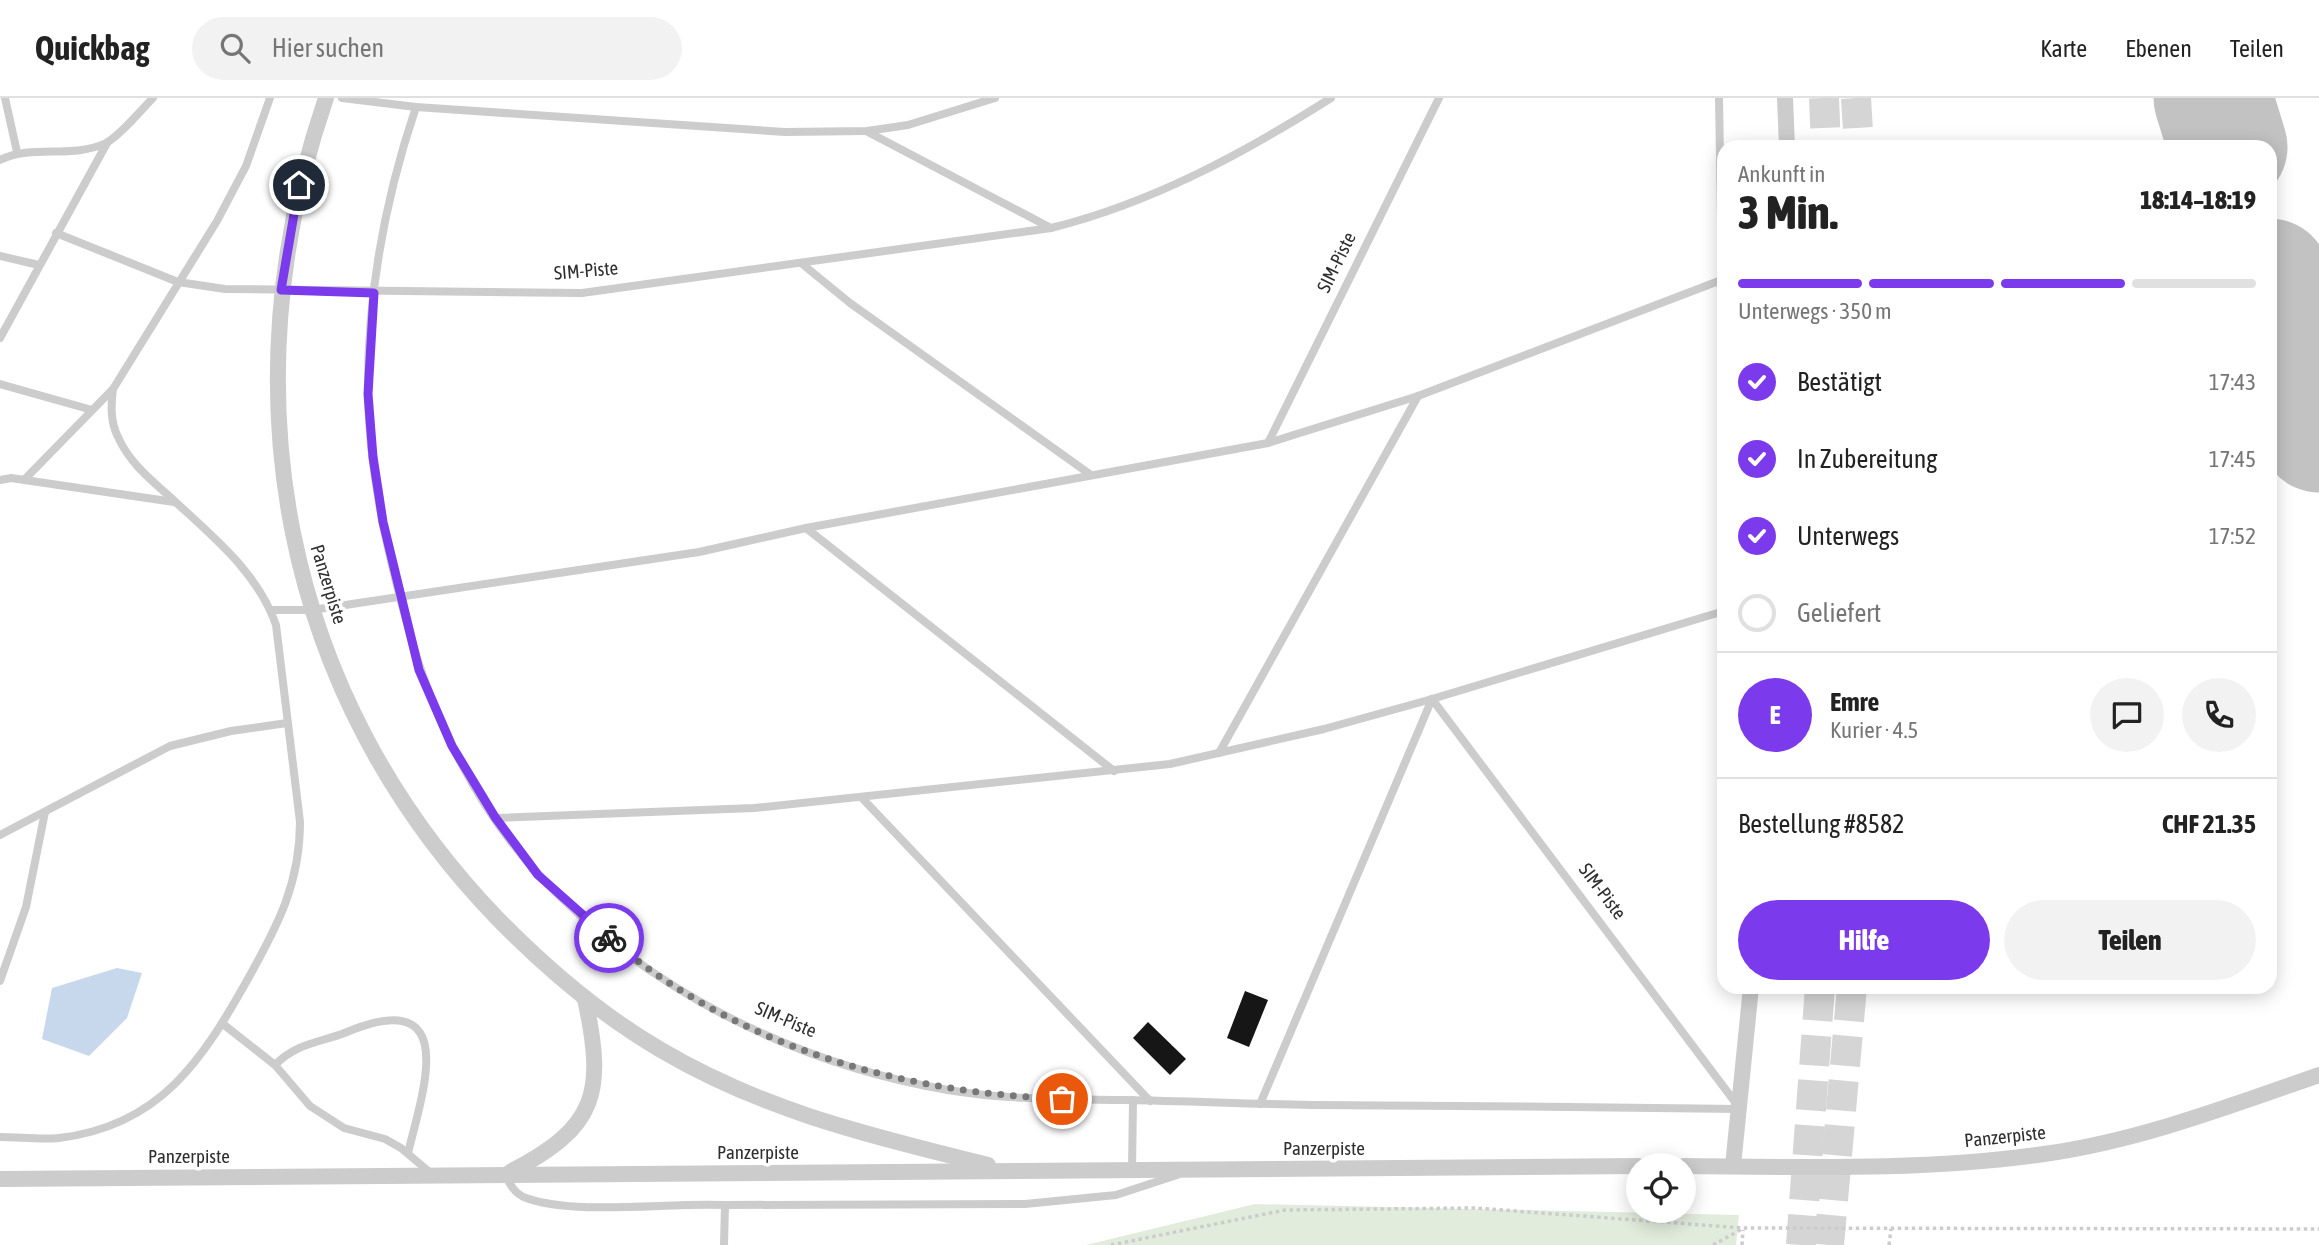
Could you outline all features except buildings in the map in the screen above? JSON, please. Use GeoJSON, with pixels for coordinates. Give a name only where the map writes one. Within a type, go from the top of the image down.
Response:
{"type":"FeatureCollection","features":[{"type":"Feature","properties":{"kind":"street","name":"Panzerpiste"},"geometry":{"type":"LineString","coordinates":[[326,98],[294,205],[281,290],[277,374],[280,447],[295,552],[312,610],[342,687],[379,763],[430,840],[470,890],[525,947],[585,999],[660,1049],[716,1080],[782,1110],[860,1134],[1011,1171]]}},
{"type":"Feature","properties":{"kind":"street"},"geometry":{"type":"LineString","coordinates":[[1785,98],[1787,140]]}},
{"type":"Feature","properties":{"kind":"street"},"geometry":{"type":"LineString","coordinates":[[1732,1166],[1750,994]]}},
{"type":"Feature","properties":{"kind":"street","name":"Panzerpiste"},"geometry":{"type":"LineString","coordinates":[[505,1174],[561,1143],[580,1120],[588,1103],[597,1065],[585,999]]}},
{"type":"Feature","properties":{"kind":"street","name":"Panzerpiste"},"geometry":{"type":"LineString","coordinates":[[1696,1166],[1861,1167],[1987,1161],[2046,1154],[2101,1143],[2216,1111],[2319,1075]]}},
{"type":"Feature","properties":{"kind":"street","name":"Panzerpiste"},"geometry":{"type":"LineString","coordinates":[[0,1179],[1626,1166]]}},
{"type":"Feature","properties":{"kind":"lane"},"geometry":{"type":"LineString","coordinates":[[5,98],[17,152]]}},
{"type":"Feature","properties":{"kind":"lane"},"geometry":{"type":"LineString","coordinates":[[0,338],[107,143],[153,98]]}},
{"type":"Feature","properties":{"kind":"lane"},"geometry":{"type":"LineString","coordinates":[[23,480],[113,389],[246,166],[270,98]]}},
{"type":"Feature","properties":{"kind":"lane"},"geometry":{"type":"LineString","coordinates":[[342,98],[416,107],[785,132],[867,131],[908,125],[995,98]]}},
{"type":"Feature","properties":{"kind":"lane","name":"SIM-Piste"},"geometry":{"type":"LineString","coordinates":[[1268,443],[1439,98]]}},
{"type":"Feature","properties":{"kind":"lane"},"geometry":{"type":"LineString","coordinates":[[1719,98],[1720,140]]}},
{"type":"Feature","properties":{"kind":"lane","name":"SIM-Piste"},"geometry":{"type":"LineString","coordinates":[[56,233],[178,282],[225,289],[374,293],[582,293],[1051,228],[1093,218],[1196,174],[1265,139],[1327,100]]}},
{"type":"Feature","properties":{"kind":"lane","name":"SIM-Piste"},"geometry":{"type":"LineString","coordinates":[[416,107],[398,160],[374,293],[368,394],[373,457],[383,522],[400,598],[419,670],[447,733],[495,817],[538,875],[615,943],[664,980],[717,1011],[776,1040],[835,1062],[948,1090],[1021,1097],[1260,1104],[1740,1109]]}},
{"type":"Feature","properties":{"kind":"lane"},"geometry":{"type":"LineString","coordinates":[[867,131],[1051,228]]}},
{"type":"Feature","properties":{"kind":"lane"},"geometry":{"type":"LineString","coordinates":[[0,160],[17,152],[70,151],[107,143]]}},
{"type":"Feature","properties":{"kind":"lane"},"geometry":{"type":"LineString","coordinates":[[0,256],[39,265]]}},
{"type":"Feature","properties":{"kind":"lane"},"geometry":{"type":"LineString","coordinates":[[801,263],[850,303],[1091,475]]}},
{"type":"Feature","properties":{"kind":"lane"},"geometry":{"type":"LineString","coordinates":[[271,610],[312,610],[699,552],[806,528],[1268,443],[1418,396],[1717,281]]}},
{"type":"Feature","properties":{"kind":"lane"},"geometry":{"type":"LineString","coordinates":[[0,384],[92,410]]}},
{"type":"Feature","properties":{"kind":"lane"},"geometry":{"type":"LineString","coordinates":[[0,1137],[57,1138],[95,1130],[130,1116],[163,1096],[189,1072],[223,1024],[270,941],[289,897],[300,855],[300,822],[276,625],[271,610],[245,571],[136,466],[117,435],[111,410],[113,389]]}},
{"type":"Feature","properties":{"kind":"lane"},"geometry":{"type":"LineString","coordinates":[[1219,753],[1418,396]]}},
{"type":"Feature","properties":{"kind":"lane"},"geometry":{"type":"LineString","coordinates":[[0,480],[23,480],[176,502]]}},
{"type":"Feature","properties":{"kind":"lane"},"geometry":{"type":"LineString","coordinates":[[806,528],[1115,771]]}},
{"type":"Feature","properties":{"kind":"lane"},"geometry":{"type":"LineString","coordinates":[[495,817],[754,808],[1170,764],[1432,699],[1717,613]]}},
{"type":"Feature","properties":{"kind":"lane"},"geometry":{"type":"LineString","coordinates":[[1260,1104],[1432,699]]}},
{"type":"Feature","properties":{"kind":"lane","name":"SIM-Piste"},"geometry":{"type":"LineString","coordinates":[[1432,699],[1740,1109]]}},
{"type":"Feature","properties":{"kind":"lane"},"geometry":{"type":"LineString","coordinates":[[0,835],[170,746],[287,723]]}},
{"type":"Feature","properties":{"kind":"lane"},"geometry":{"type":"LineString","coordinates":[[862,798],[1150,1101]]}},
{"type":"Feature","properties":{"kind":"lane"},"geometry":{"type":"LineString","coordinates":[[0,981],[26,908],[45,812]]}},
{"type":"Feature","properties":{"kind":"lane"},"geometry":{"type":"LineString","coordinates":[[275,1065],[289,1051],[308,1042],[371,1022],[396,1020],[410,1024],[424,1036],[428,1055],[426,1079],[408,1153]]}},
{"type":"Feature","properties":{"kind":"lane"},"geometry":{"type":"LineString","coordinates":[[223,1024],[275,1065],[310,1106],[344,1128],[385,1139],[408,1153],[433,1175]]}},
{"type":"Feature","properties":{"kind":"lane"},"geometry":{"type":"LineString","coordinates":[[1132,1171],[1133,1100]]}},
{"type":"Feature","properties":{"kind":"lane"},"geometry":{"type":"LineString","coordinates":[[505,1174],[509,1185],[524,1197],[572,1206],[1025,1204],[1116,1195],[1191,1170]]}},
{"type":"Feature","properties":{"kind":"lane"},"geometry":{"type":"LineString","coordinates":[[724,1245],[725,1205]]}},
{"type":"Feature","properties":{"kind":"path"},"geometry":{"type":"LineString","coordinates":[[1111,1245],[1285,1210],[1475,1208],[1743,1228],[2319,1229]]}},
{"type":"Feature","properties":{"kind":"path"},"geometry":{"type":"LineString","coordinates":[[1713,1245],[1743,1228]]}},
{"type":"Feature","properties":{"kind":"path"},"geometry":{"type":"LineString","coordinates":[[1742,1245],[1743,1228]]}},
{"type":"Feature","properties":{"kind":"path"},"geometry":{"type":"LineString","coordinates":[[1889,1245],[1891,1229]]}},
{"type":"Feature","properties":{"kind":"green space"},"geometry":{"type":"Polygon","coordinates":[[[1255,1204],[1626,1212],[1626,1223],[1696,1223],[1696,1214],[1739,1215],[1736,1245],[1086,1245],[1255,1204]]]}},
{"type":"Feature","properties":{"kind":"water"},"geometry":{"type":"Polygon","coordinates":[[[117,968],[142,973],[127,1018],[89,1056],[42,1039],[52,988],[117,968]]]}},
{"type":"Feature","properties":{"kind":"runway"},"geometry":{"type":"LineString","coordinates":[[2213,98],[2226,140]]}},
{"type":"Feature","properties":{"kind":"runway"},"geometry":{"type":"LineString","coordinates":[[2277,300],[2319,433]]}},
{"type":"Feature","properties":{"kind":"tunnel"},"geometry":{"type":"LineString","coordinates":[[1824,98],[1826,140]]}},
{"type":"Feature","properties":{"kind":"tunnel"},"geometry":{"type":"LineString","coordinates":[[1856,98],[1859,140]]}},
{"type":"Feature","properties":{"kind":"tunnel"},"geometry":{"type":"LineString","coordinates":[[1801,1245],[1819,994]]}},
{"type":"Feature","properties":{"kind":"tunnel"},"geometry":{"type":"LineString","coordinates":[[1829,1245],[1851,994]]}},
{"type":"Feature","properties":{"kind":"way so far"},"geometry":{"type":"LineString","coordinates":[[609,938],[664,980],[717,1011],[776,1040],[835,1062],[948,1090],[1062,1099]]}},
{"type":"Feature","properties":{"kind":"route"},"geometry":{"type":"LineString","coordinates":[[299,185],[281,290],[374,293],[368,394],[373,457],[383,522],[419,670],[452,746],[514,844],[538,875],[609,938]]}}]}
